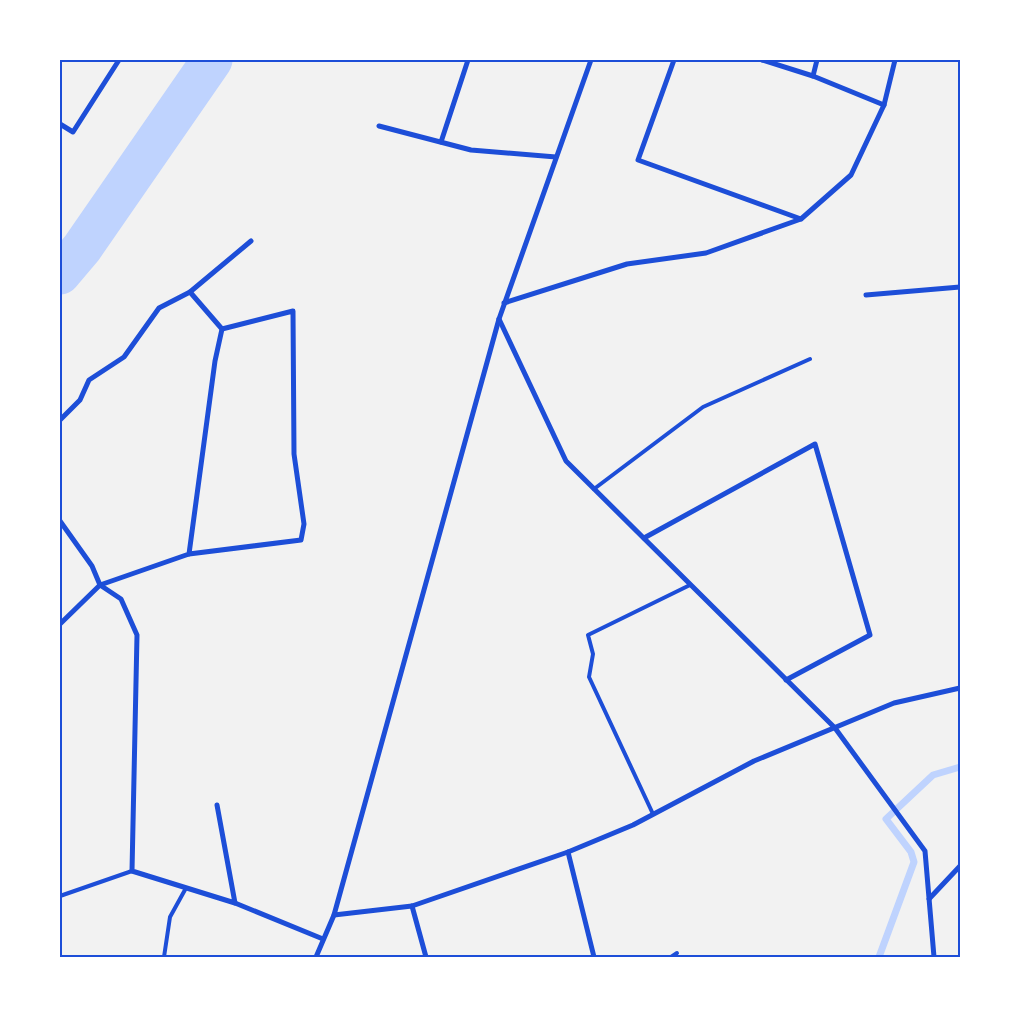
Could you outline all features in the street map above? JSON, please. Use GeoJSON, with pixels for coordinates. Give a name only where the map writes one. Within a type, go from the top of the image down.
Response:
{"type":"FeatureCollection","features":[{"type":"Feature","properties":{"kind":"street"},"geometry":{"type":"LineString","coordinates":[[60,124],[73,132],[118,60]]}},
{"type":"Feature","properties":{"kind":"street"},"geometry":{"type":"LineString","coordinates":[[441,142],[468,60]]}},
{"type":"Feature","properties":{"kind":"street"},"geometry":{"type":"LineString","coordinates":[[316,957],[334,915],[499,318],[591,60]]}},
{"type":"Feature","properties":{"kind":"street"},"geometry":{"type":"LineString","coordinates":[[674,60],[638,160],[801,219]]}},
{"type":"Feature","properties":{"kind":"street"},"geometry":{"type":"LineString","coordinates":[[762,60],[813,76],[884,105]]}},
{"type":"Feature","properties":{"kind":"street"},"geometry":{"type":"LineString","coordinates":[[813,76],[817,60]]}},
{"type":"Feature","properties":{"kind":"street"},"geometry":{"type":"LineString","coordinates":[[504,303],[627,264],[706,253],[801,219],[851,175],[884,105],[895,60]]}},
{"type":"Feature","properties":{"kind":"street"},"geometry":{"type":"LineString","coordinates":[[379,126],[471,150],[556,157]]}},
{"type":"Feature","properties":{"kind":"street"},"geometry":{"type":"LineString","coordinates":[[60,420],[80,400],[88,380],[124,357],[159,308],[190,292],[251,241]]}},
{"type":"Feature","properties":{"kind":"street"},"geometry":{"type":"LineString","coordinates":[[866,295],[960,287]]}},
{"type":"Feature","properties":{"kind":"street"},"geometry":{"type":"LineString","coordinates":[[190,292],[222,329]]}},
{"type":"Feature","properties":{"kind":"street"},"geometry":{"type":"LineString","coordinates":[[60,624],[100,585],[189,554],[300,540],[304,524],[294,454],[293,311],[222,329]]}},
{"type":"Feature","properties":{"kind":"street"},"geometry":{"type":"LineString","coordinates":[[499,318],[566,461],[835,728],[925,851],[934,957]]}},
{"type":"Feature","properties":{"kind":"street"},"geometry":{"type":"LineString","coordinates":[[189,554],[215,361],[222,329]]}},
{"type":"Feature","properties":{"kind":"street"},"geometry":{"type":"LineString","coordinates":[[644,538],[816,444],[870,635],[786,680]]}},
{"type":"Feature","properties":{"kind":"street"},"geometry":{"type":"LineString","coordinates":[[60,521],[92,566],[100,585],[121,599],[137,635],[132,872],[235,903],[323,939]]}},
{"type":"Feature","properties":{"kind":"street"},"geometry":{"type":"LineString","coordinates":[[334,915],[412,906],[568,852],[653,814],[754,761],[894,704],[960,688]]}},
{"type":"Feature","properties":{"kind":"street"},"geometry":{"type":"LineString","coordinates":[[217,805],[235,903]]}},
{"type":"Feature","properties":{"kind":"street"},"geometry":{"type":"LineString","coordinates":[[568,852],[594,957]]}},
{"type":"Feature","properties":{"kind":"street"},"geometry":{"type":"LineString","coordinates":[[929,899],[960,866]]}},
{"type":"Feature","properties":{"kind":"street"},"geometry":{"type":"LineString","coordinates":[[412,906],[426,957]]}},
{"type":"Feature","properties":{"kind":"lane"},"geometry":{"type":"LineString","coordinates":[[594,490],[703,407],[810,359]]}},
{"type":"Feature","properties":{"kind":"lane"},"geometry":{"type":"LineString","coordinates":[[653,814],[589,677],[594,654],[588,635],[690,584]]}},
{"type":"Feature","properties":{"kind":"lane"},"geometry":{"type":"LineString","coordinates":[[60,896],[132,872]]}},
{"type":"Feature","properties":{"kind":"lane"},"geometry":{"type":"LineString","coordinates":[[164,957],[170,917],[186,888]]}},
{"type":"Feature","properties":{"kind":"lane"},"geometry":{"type":"LineString","coordinates":[[671,957],[677,953]]}},
{"type":"Feature","properties":{"kind":"waterway"},"geometry":{"type":"LineString","coordinates":[[60,274],[82,248],[212,60]]}},
{"type":"Feature","properties":{"kind":"waterway"},"geometry":{"type":"LineString","coordinates":[[879,957],[914,862],[911,852],[886,819],[933,775],[960,767]]}}]}
